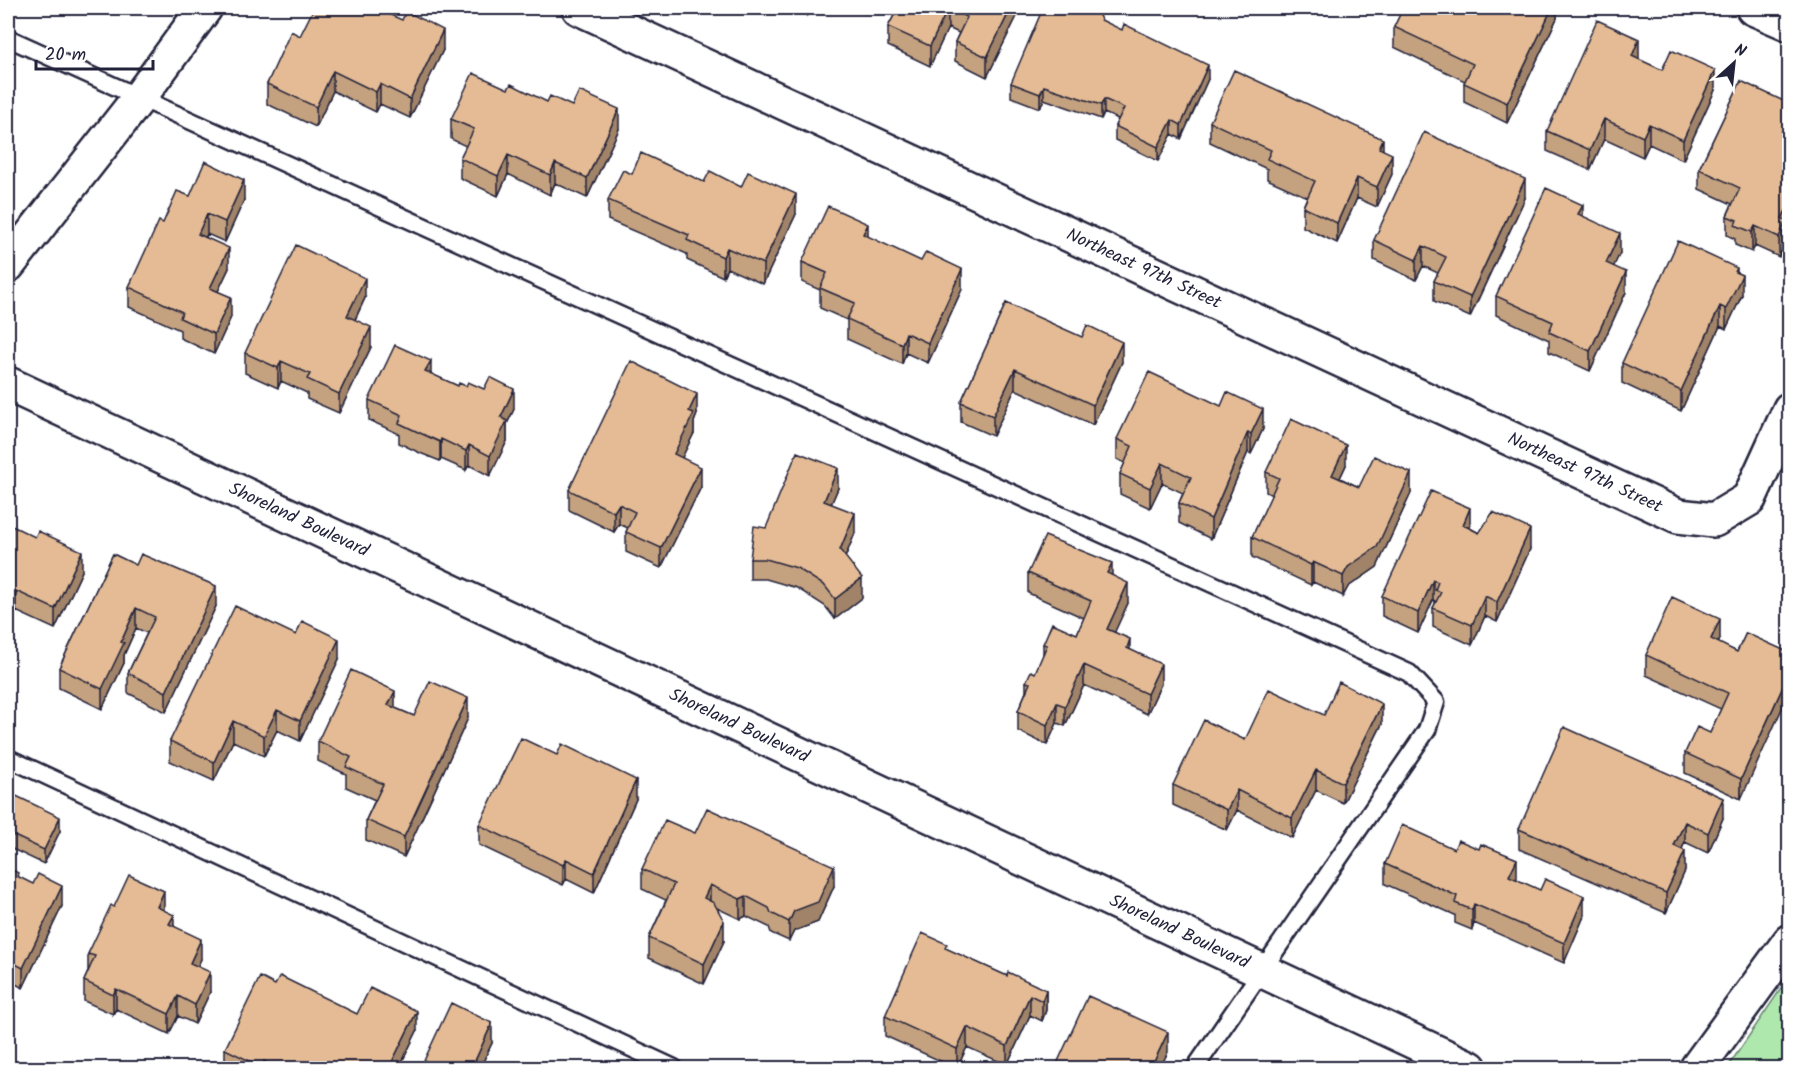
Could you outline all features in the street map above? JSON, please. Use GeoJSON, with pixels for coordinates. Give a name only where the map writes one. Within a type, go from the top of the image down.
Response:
{"type":"FeatureCollection","features":[{"type":"Feature","properties":{"kind":"street"},"geometry":{"type":"LineString","coordinates":[[8,265],[139,98],[205,8]]}},
{"type":"Feature","properties":{"kind":"street","name":"Northeast 97th Street"},"geometry":{"type":"LineString","coordinates":[[579,8],[1678,516],[1714,520],[1749,499],[1790,409]]}},
{"type":"Feature","properties":{"kind":"street"},"geometry":{"type":"LineString","coordinates":[[1753,8],[1790,24]]}},
{"type":"Feature","properties":{"kind":"street","name":"Shoreland Boulevard"},"geometry":{"type":"LineString","coordinates":[[8,384],[1470,1068]]}},
{"type":"Feature","properties":{"kind":"street"},"geometry":{"type":"LineString","coordinates":[[1697,1068],[1790,940]]}},
{"type":"Feature","properties":{"kind":"lane"},"geometry":{"type":"LineString","coordinates":[[8,38],[1409,673],[1436,702],[1426,730],[1195,1068]]}},
{"type":"Feature","properties":{"kind":"lane"},"geometry":{"type":"LineString","coordinates":[[8,758],[674,1068]]}},
{"type":"Feature","properties":{"kind":"green space"},"geometry":{"type":"Polygon","coordinates":[[[1789,977],[1789,1068],[1727,1068],[1789,977]]]}},
{"type":"Feature","properties":{"kind":"building"},"geometry":{"type":"Polygon","coordinates":[[[314,8],[375,8],[402,20],[406,11],[443,30],[410,99],[380,84],[376,92],[333,71],[316,107],[267,84],[291,31],[300,36],[314,8]]]}},
{"type":"Feature","properties":{"kind":"building"},"geometry":{"type":"Polygon","coordinates":[[[898,8],[948,8],[930,46],[888,27],[898,8]]]}},
{"type":"Feature","properties":{"kind":"building"},"geometry":{"type":"Polygon","coordinates":[[[948,8],[1011,8],[987,57],[955,42],[967,17],[948,8]]]}},
{"type":"Feature","properties":{"kind":"building"},"geometry":{"type":"Polygon","coordinates":[[[1043,8],[1096,8],[1101,20],[1122,30],[1124,24],[1208,65],[1181,125],[1172,120],[1158,147],[1115,126],[1124,108],[1104,99],[1101,105],[1044,86],[1040,94],[1011,83],[1043,8]]]}},
{"type":"Feature","properties":{"kind":"building"},"geometry":{"type":"Polygon","coordinates":[[[1403,8],[1552,8],[1507,103],[1464,83],[1473,64],[1394,27],[1403,8]]]}},
{"type":"Feature","properties":{"kind":"building"},"geometry":{"type":"Polygon","coordinates":[[[1597,20],[1639,39],[1632,56],[1662,70],[1671,50],[1715,70],[1683,140],[1649,124],[1643,137],[1604,119],[1590,150],[1547,131],[1597,20]]]}},
{"type":"Feature","properties":{"kind":"building"},"geometry":{"type":"Polygon","coordinates":[[[1234,70],[1383,139],[1379,148],[1392,154],[1377,187],[1357,178],[1337,223],[1303,207],[1315,181],[1267,159],[1271,150],[1210,122],[1234,70]]]}},
{"type":"Feature","properties":{"kind":"building"},"geometry":{"type":"Polygon","coordinates":[[[473,73],[508,89],[511,84],[547,102],[550,96],[572,106],[579,91],[619,109],[587,178],[555,163],[550,175],[508,155],[498,176],[460,158],[474,129],[451,119],[473,73]]]}},
{"type":"Feature","properties":{"kind":"building"},"geometry":{"type":"Polygon","coordinates":[[[1741,81],[1790,104],[1790,115],[1782,132],[1790,136],[1790,203],[1782,218],[1786,221],[1779,237],[1755,226],[1752,232],[1735,225],[1737,220],[1727,216],[1740,188],[1699,169],[1741,81]]]}},
{"type":"Feature","properties":{"kind":"building"},"geometry":{"type":"Polygon","coordinates":[[[1424,132],[1525,179],[1470,297],[1434,281],[1446,257],[1423,246],[1416,260],[1374,240],[1424,132]]]}},
{"type":"Feature","properties":{"kind":"building"},"geometry":{"type":"Polygon","coordinates":[[[641,153],[704,182],[710,171],[741,187],[748,172],[796,194],[763,264],[727,248],[723,257],[687,240],[689,235],[608,200],[623,170],[632,174],[641,153]]]}},
{"type":"Feature","properties":{"kind":"building"},"geometry":{"type":"Polygon","coordinates":[[[205,161],[244,180],[225,222],[207,214],[198,234],[229,248],[210,288],[231,297],[214,334],[180,318],[182,312],[129,287],[159,221],[163,223],[177,191],[190,196],[205,161]]]}},
{"type":"Feature","properties":{"kind":"building"},"geometry":{"type":"Polygon","coordinates":[[[1546,188],[1583,205],[1578,214],[1620,233],[1606,263],[1626,272],[1590,351],[1549,332],[1553,322],[1496,296],[1546,188]]]}},
{"type":"Feature","properties":{"kind":"building"},"geometry":{"type":"Polygon","coordinates":[[[828,206],[868,224],[863,234],[921,261],[926,252],[962,269],[928,343],[906,333],[902,344],[847,319],[855,303],[820,288],[827,273],[802,262],[828,206]]]}},
{"type":"Feature","properties":{"kind":"building"},"geometry":{"type":"Polygon","coordinates":[[[1678,241],[1737,268],[1735,272],[1742,275],[1726,309],[1720,306],[1681,391],[1622,363],[1678,241]]]}},
{"type":"Feature","properties":{"kind":"building"},"geometry":{"type":"Polygon","coordinates":[[[296,245],[365,278],[347,316],[371,327],[339,394],[307,379],[310,374],[281,361],[278,368],[245,353],[296,245]]]}},
{"type":"Feature","properties":{"kind":"building"},"geometry":{"type":"Polygon","coordinates":[[[1006,303],[1082,337],[1087,325],[1122,342],[1093,405],[1015,369],[993,416],[961,402],[1006,303]]]}},
{"type":"Feature","properties":{"kind":"building"},"geometry":{"type":"Polygon","coordinates":[[[395,345],[431,361],[425,371],[458,386],[459,383],[466,386],[468,382],[484,389],[490,377],[514,389],[501,417],[507,421],[490,456],[469,445],[466,451],[441,439],[440,442],[420,433],[399,423],[402,415],[369,400],[395,345]]]}},
{"type":"Feature","properties":{"kind":"building"},"geometry":{"type":"Polygon","coordinates":[[[631,361],[697,394],[689,411],[694,413],[674,454],[701,467],[661,548],[626,532],[635,512],[619,504],[614,512],[569,490],[631,361]]]}},
{"type":"Feature","properties":{"kind":"building"},"geometry":{"type":"Polygon","coordinates":[[[1149,372],[1221,406],[1227,392],[1263,409],[1251,434],[1248,432],[1211,519],[1179,503],[1191,477],[1162,463],[1150,488],[1120,474],[1132,446],[1117,439],[1149,372]]]}},
{"type":"Feature","properties":{"kind":"building"},"geometry":{"type":"Polygon","coordinates":[[[1291,419],[1346,445],[1332,475],[1359,487],[1374,456],[1411,473],[1377,547],[1348,567],[1343,576],[1313,562],[1311,565],[1252,537],[1279,478],[1266,472],[1291,419]]]}},
{"type":"Feature","properties":{"kind":"building"},"geometry":{"type":"Polygon","coordinates":[[[797,452],[838,468],[824,501],[855,513],[840,550],[862,578],[835,599],[825,586],[797,568],[766,559],[750,559],[754,526],[766,528],[797,452]]]}},
{"type":"Feature","properties":{"kind":"building"},"geometry":{"type":"Polygon","coordinates":[[[1431,491],[1470,508],[1463,525],[1479,533],[1493,512],[1530,529],[1497,602],[1485,596],[1472,625],[1433,608],[1441,592],[1435,590],[1438,582],[1433,580],[1418,613],[1382,596],[1431,491]]]}},
{"type":"Feature","properties":{"kind":"building"},"geometry":{"type":"Polygon","coordinates":[[[8,524],[35,537],[38,531],[82,551],[55,609],[16,591],[13,599],[8,596],[8,524]]]}},
{"type":"Feature","properties":{"kind":"building"},"geometry":{"type":"Polygon","coordinates":[[[1045,536],[1112,563],[1107,573],[1128,583],[1107,629],[1130,639],[1127,648],[1161,664],[1147,694],[1084,665],[1065,706],[1057,703],[1047,725],[1018,711],[1030,683],[1026,682],[1031,671],[1035,673],[1047,645],[1043,644],[1052,623],[1077,634],[1091,601],[1028,573],[1045,536]]]}},
{"type":"Feature","properties":{"kind":"building"},"geometry":{"type":"Polygon","coordinates":[[[113,554],[136,565],[141,554],[216,586],[166,692],[128,673],[155,617],[136,608],[121,642],[124,643],[102,689],[59,668],[113,554]]]}},
{"type":"Feature","properties":{"kind":"building"},"geometry":{"type":"Polygon","coordinates":[[[1672,597],[1720,619],[1711,639],[1737,652],[1746,633],[1790,653],[1790,671],[1741,779],[1685,753],[1697,727],[1710,733],[1728,693],[1646,655],[1672,597]]]}},
{"type":"Feature","properties":{"kind":"building"},"geometry":{"type":"Polygon","coordinates":[[[235,606],[296,635],[302,621],[339,639],[300,721],[277,710],[264,736],[233,721],[214,762],[170,741],[235,606]]]}},
{"type":"Feature","properties":{"kind":"building"},"geometry":{"type":"Polygon","coordinates":[[[351,670],[395,691],[388,705],[414,716],[430,681],[468,698],[404,837],[366,820],[383,784],[346,767],[351,757],[318,741],[351,670]]]}},
{"type":"Feature","properties":{"kind":"building"},"geometry":{"type":"Polygon","coordinates":[[[1339,682],[1382,704],[1343,783],[1316,770],[1292,818],[1237,790],[1227,810],[1173,785],[1204,720],[1245,740],[1269,689],[1324,715],[1339,682]]]}},
{"type":"Feature","properties":{"kind":"building"},"geometry":{"type":"Polygon","coordinates":[[[1564,727],[1723,798],[1708,833],[1685,822],[1674,846],[1685,851],[1666,893],[1519,829],[1564,727]]]}},
{"type":"Feature","properties":{"kind":"building"},"geometry":{"type":"Polygon","coordinates":[[[521,738],[557,755],[562,744],[636,780],[594,873],[566,859],[563,865],[479,825],[521,738]]]}},
{"type":"Feature","properties":{"kind":"building"},"geometry":{"type":"Polygon","coordinates":[[[8,792],[60,817],[44,850],[8,833],[8,792]]]}},
{"type":"Feature","properties":{"kind":"building"},"geometry":{"type":"Polygon","coordinates":[[[707,808],[834,866],[818,902],[794,911],[789,922],[746,896],[740,899],[710,885],[704,898],[714,903],[724,921],[704,964],[649,938],[674,884],[642,869],[665,820],[695,833],[707,808]]]}},
{"type":"Feature","properties":{"kind":"building"},"geometry":{"type":"Polygon","coordinates":[[[1402,825],[1454,849],[1458,840],[1479,849],[1481,844],[1517,859],[1509,876],[1540,890],[1545,879],[1584,896],[1564,943],[1474,904],[1472,910],[1455,903],[1457,896],[1385,864],[1402,825]]]}},
{"type":"Feature","properties":{"kind":"building"},"geometry":{"type":"Polygon","coordinates":[[[8,868],[18,873],[17,876],[33,884],[38,874],[62,886],[23,968],[8,960],[8,868]]]}},
{"type":"Feature","properties":{"kind":"building"},"geometry":{"type":"Polygon","coordinates":[[[129,875],[164,891],[157,907],[174,915],[169,924],[201,939],[190,963],[210,972],[195,1005],[178,996],[169,1014],[116,989],[113,995],[84,981],[95,956],[88,954],[111,905],[114,907],[129,875]]]}},
{"type":"Feature","properties":{"kind":"building"},"geometry":{"type":"Polygon","coordinates":[[[922,933],[947,944],[945,948],[1007,976],[1008,972],[1046,990],[1042,1001],[1030,995],[1007,1046],[967,1027],[957,1049],[885,1016],[922,933]]]}},
{"type":"Feature","properties":{"kind":"building"},"geometry":{"type":"Polygon","coordinates":[[[280,976],[357,1014],[370,988],[417,1011],[389,1068],[277,1068],[264,1061],[262,1067],[225,1049],[260,977],[275,985],[280,976]]]}},
{"type":"Feature","properties":{"kind":"building"},"geometry":{"type":"Polygon","coordinates":[[[1088,996],[1168,1032],[1151,1068],[1055,1068],[1088,996]]]}},
{"type":"Feature","properties":{"kind":"building"},"geometry":{"type":"Polygon","coordinates":[[[451,1003],[492,1023],[474,1063],[486,1068],[431,1068],[422,1065],[451,1003]]]}}]}
